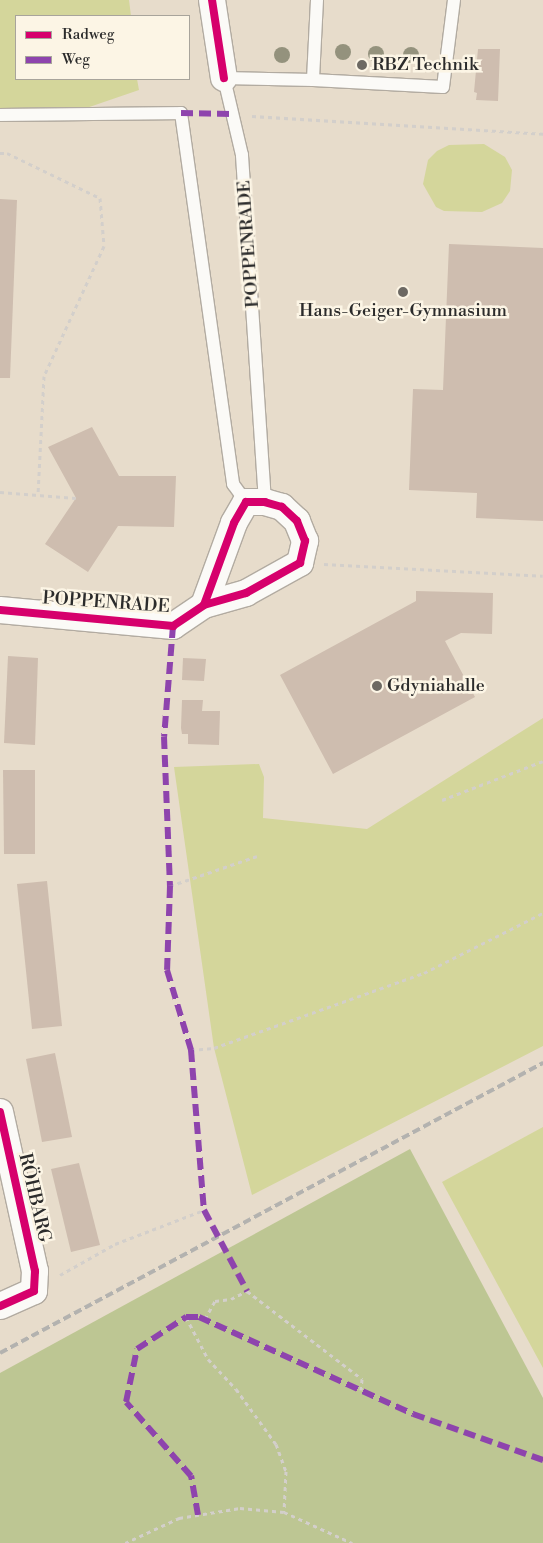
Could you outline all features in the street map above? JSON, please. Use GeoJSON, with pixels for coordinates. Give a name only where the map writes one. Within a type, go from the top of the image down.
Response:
{"type":"FeatureCollection","features":[{"type":"Feature","properties":{"kind":"street"},"geometry":{"type":"LineString","coordinates":[[212,0],[224,78]]}},
{"type":"Feature","properties":{"kind":"street"},"geometry":{"type":"LineString","coordinates":[[204,605],[234,523],[256,502],[282,507],[297,521],[305,541],[300,563]]}},
{"type":"Feature","properties":{"kind":"street","name":"POPPENRADE"},"geometry":{"type":"LineString","coordinates":[[0,610],[173,626],[204,605],[240,596],[300,563]]}},
{"type":"Feature","properties":{"kind":"street","name":"RÖHBARG"},"geometry":{"type":"LineString","coordinates":[[0,1112],[35,1271],[34,1291]]}},
{"type":"Feature","properties":{"kind":"street"},"geometry":{"type":"LineString","coordinates":[[0,1306],[34,1291]]}},
{"type":"Feature","properties":{"kind":"lane"},"geometry":{"type":"LineString","coordinates":[[313,80],[317,0]]}},
{"type":"Feature","properties":{"kind":"lane"},"geometry":{"type":"LineString","coordinates":[[224,78],[313,80],[444,87],[454,0]]}},
{"type":"Feature","properties":{"kind":"lane","name":"POPPENRADE"},"geometry":{"type":"LineString","coordinates":[[224,78],[242,155],[256,502]]}},
{"type":"Feature","properties":{"kind":"lane"},"geometry":{"type":"LineString","coordinates":[[0,115],[181,113],[233,484],[256,502]]}},
{"type":"Feature","properties":{"kind":"path"},"geometry":{"type":"LineString","coordinates":[[232,114],[543,134]]}},
{"type":"Feature","properties":{"kind":"path"},"geometry":{"type":"LineString","coordinates":[[0,153],[7,153],[100,198],[104,246],[44,376],[38,495]]}},
{"type":"Feature","properties":{"kind":"path"},"geometry":{"type":"LineString","coordinates":[[0,492],[76,498]]}},
{"type":"Feature","properties":{"kind":"path"},"geometry":{"type":"LineString","coordinates":[[300,563],[543,576]]}},
{"type":"Feature","properties":{"kind":"path"},"geometry":{"type":"LineString","coordinates":[[442,800],[543,761]]}},
{"type":"Feature","properties":{"kind":"path"},"geometry":{"type":"LineString","coordinates":[[170,886],[257,856]]}},
{"type":"Feature","properties":{"kind":"path"},"geometry":{"type":"LineString","coordinates":[[191,1050],[214,1048],[424,973],[543,912]]}},
{"type":"Feature","properties":{"kind":"path"},"geometry":{"type":"LineString","coordinates":[[34,1291],[116,1244],[204,1210]]}},
{"type":"Feature","properties":{"kind":"path"},"geometry":{"type":"LineString","coordinates":[[205,1319],[215,1301],[231,1299],[246,1291],[362,1379],[361,1390]]}},
{"type":"Feature","properties":{"kind":"path"},"geometry":{"type":"LineString","coordinates":[[186,1316],[208,1359],[236,1389],[276,1444],[286,1471],[284,1512]]}},
{"type":"Feature","properties":{"kind":"path"},"geometry":{"type":"LineString","coordinates":[[125,1543],[180,1518],[240,1508],[284,1512],[352,1543]]}},
{"type":"Feature","properties":{"kind":"green space"},"geometry":{"type":"Polygon","coordinates":[[[0,0],[129,0],[131,15],[15,15],[15,80],[137,80],[139,90],[66,115],[0,115],[0,0]]]}},
{"type":"Feature","properties":{"kind":"green space"},"geometry":{"type":"Polygon","coordinates":[[[484,144],[505,157],[512,170],[510,191],[502,203],[482,212],[444,211],[436,207],[423,184],[428,160],[437,151],[449,145],[484,144]]]}},
{"type":"Feature","properties":{"kind":"green space"},"geometry":{"type":"Polygon","coordinates":[[[543,718],[543,1046],[252,1195],[214,1048],[174,767],[259,764],[264,777],[263,818],[367,829],[543,718]]]}},
{"type":"Feature","properties":{"kind":"green space"},"geometry":{"type":"Polygon","coordinates":[[[543,1127],[543,1368],[442,1182],[543,1127]]]}},
{"type":"Feature","properties":{"kind":"green space"},"geometry":{"type":"Polygon","coordinates":[[[410,1149],[543,1398],[543,1543],[0,1543],[0,1373],[410,1149]]]}},
{"type":"Feature","properties":{"kind":"building"},"geometry":{"type":"Polygon","coordinates":[[[478,49],[500,49],[498,101],[476,100],[477,93],[474,92],[478,49]]]}},
{"type":"Feature","properties":{"kind":"building"},"geometry":{"type":"Polygon","coordinates":[[[0,199],[17,200],[10,378],[0,378],[0,199]]]}},
{"type":"Feature","properties":{"kind":"building"},"geometry":{"type":"Polygon","coordinates":[[[449,244],[543,248],[543,521],[476,518],[477,493],[409,490],[413,389],[443,390],[449,244]]]}},
{"type":"Feature","properties":{"kind":"building"},"geometry":{"type":"Polygon","coordinates":[[[92,427],[119,476],[176,476],[174,527],[118,526],[88,572],[45,544],[76,498],[48,447],[92,427]]]}},
{"type":"Feature","properties":{"kind":"building","name":"Gdyniahalle"},"geometry":{"type":"Polygon","coordinates":[[[416,591],[493,593],[492,634],[461,633],[445,641],[475,697],[333,774],[280,675],[416,601],[416,591]]]}},
{"type":"Feature","properties":{"kind":"building"},"geometry":{"type":"Polygon","coordinates":[[[8,656],[38,658],[35,745],[4,743],[8,656]]]}},
{"type":"Feature","properties":{"kind":"building"},"geometry":{"type":"Polygon","coordinates":[[[183,658],[206,659],[204,681],[182,680],[183,658]]]}},
{"type":"Feature","properties":{"kind":"building"},"geometry":{"type":"Polygon","coordinates":[[[182,700],[203,700],[202,711],[220,711],[219,745],[188,744],[188,734],[182,734],[181,728],[182,700]]]}},
{"type":"Feature","properties":{"kind":"building"},"geometry":{"type":"Polygon","coordinates":[[[3,770],[35,770],[35,854],[4,854],[3,770]]]}},
{"type":"Feature","properties":{"kind":"building"},"geometry":{"type":"Polygon","coordinates":[[[47,881],[62,1026],[32,1029],[17,884],[47,881]]]}},
{"type":"Feature","properties":{"kind":"building"},"geometry":{"type":"Polygon","coordinates":[[[55,1053],[72,1137],[42,1142],[26,1059],[55,1053]]]}},
{"type":"Feature","properties":{"kind":"building"},"geometry":{"type":"Polygon","coordinates":[[[79,1163],[100,1245],[71,1252],[51,1169],[79,1163]]]}},
{"type":"Feature","properties":{"kind":"railway"},"geometry":{"type":"LineString","coordinates":[[0,1353],[543,1063]]}},
{"type":"Feature","properties":{"kind":"marked path"},"geometry":{"type":"LineString","coordinates":[[181,113],[232,114]]}},
{"type":"Feature","properties":{"kind":"marked path"},"geometry":{"type":"LineString","coordinates":[[173,626],[164,737],[170,886],[167,970],[191,1050],[204,1210],[247,1291]]}},
{"type":"Feature","properties":{"kind":"marked path"},"geometry":{"type":"LineString","coordinates":[[198,1515],[191,1476],[126,1402],[137,1349],[186,1317],[199,1317],[413,1414],[543,1460]]}},
{"type":"Feature","properties":{"kind":"cycle path"},"geometry":{"type":"LineString","coordinates":[[212,0],[224,78]]}},
{"type":"Feature","properties":{"kind":"cycle path"},"geometry":{"type":"LineString","coordinates":[[0,610],[173,626],[204,605],[246,593],[300,563],[305,541],[297,521],[282,507],[265,502],[246,502],[234,523],[204,605]]}},
{"type":"Feature","properties":{"kind":"cycle path"},"geometry":{"type":"LineString","coordinates":[[0,1112],[35,1271],[34,1291],[0,1306]]}},
{"type":"Feature","properties":{"kind":"place","name":"RBZ Technik"},"geometry":{"type":"Point","coordinates":[362,65]}},
{"type":"Feature","properties":{"kind":"place","name":"Hans-Geiger-Gymnasium"},"geometry":{"type":"Point","coordinates":[403,292]}},
{"type":"Feature","properties":{"kind":"place","name":"Gdyniahalle"},"geometry":{"type":"Point","coordinates":[377,686]}}]}
